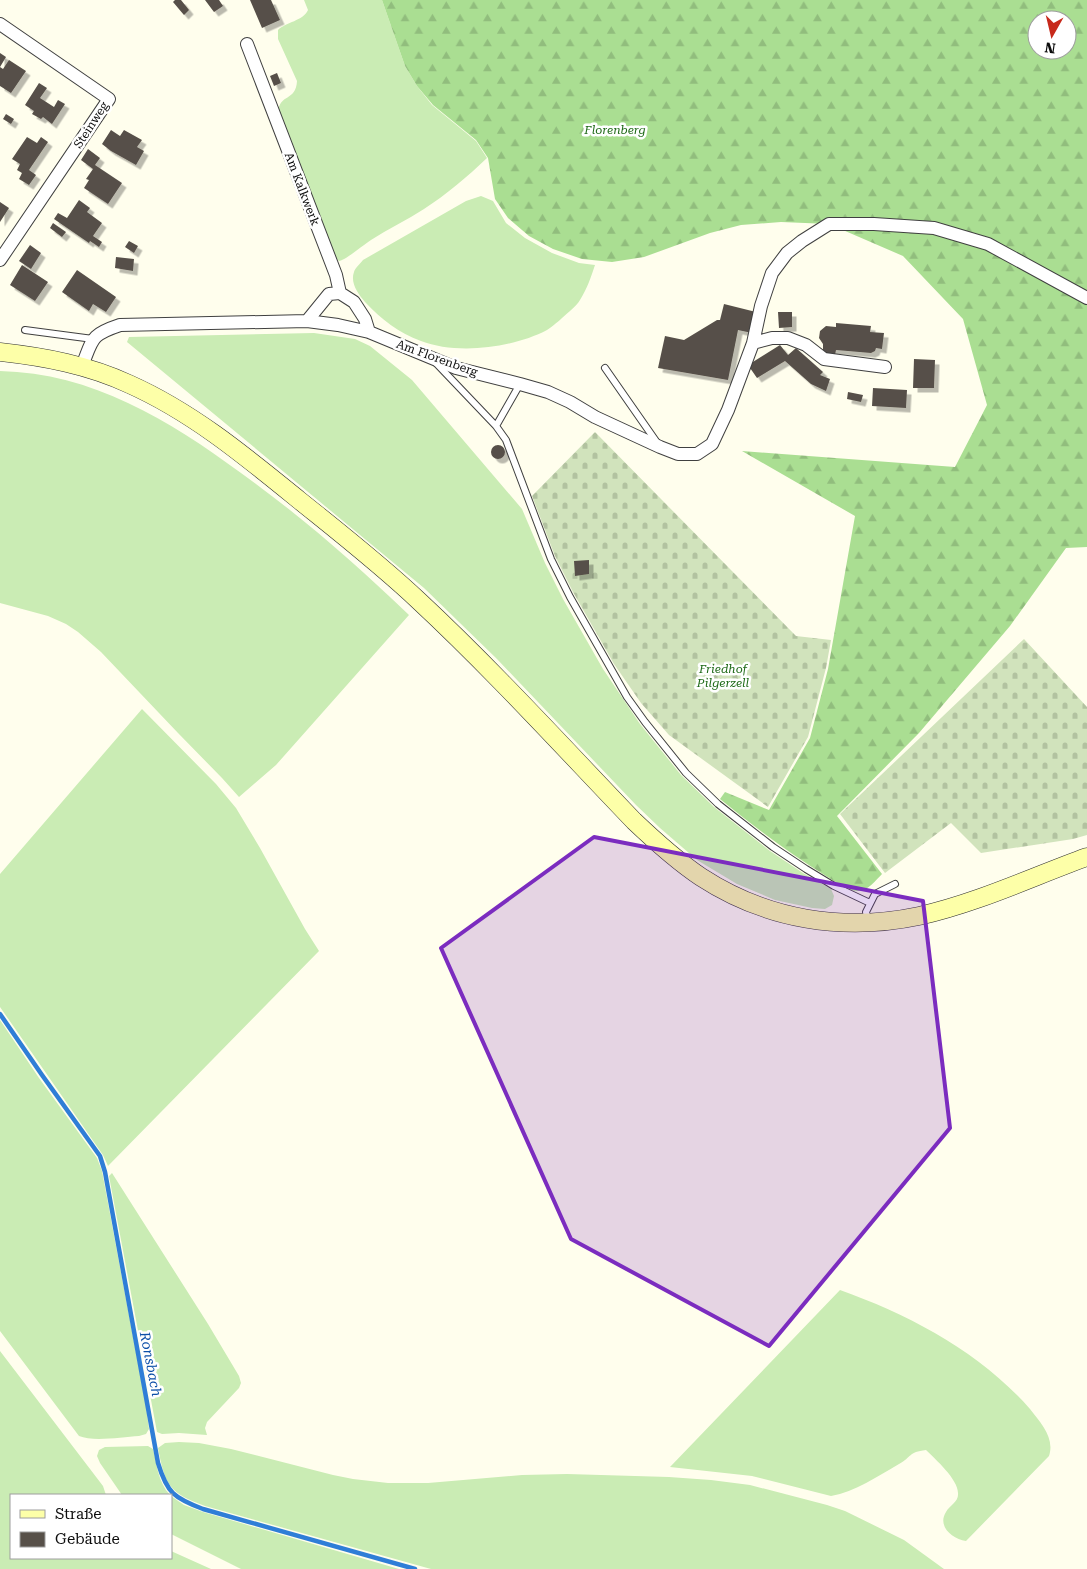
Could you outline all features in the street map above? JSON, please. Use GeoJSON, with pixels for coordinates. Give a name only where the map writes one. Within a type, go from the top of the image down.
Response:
{"type":"FeatureCollection","features":[{"type":"Feature","properties":{"kind":"street","name":"Steinweg"},"geometry":{"type":"LineString","coordinates":[[0,24],[109,99],[0,260]]}},
{"type":"Feature","properties":{"kind":"street","name":"Am Kalkwerk"},"geometry":{"type":"LineString","coordinates":[[246,44],[336,275],[340,293]]}},
{"type":"Feature","properties":{"kind":"street","name":"Am Florenberg"},"geometry":{"type":"LineString","coordinates":[[93,339],[102,331],[120,325],[307,321],[338,324],[369,332],[456,368],[548,392],[570,402],[596,418],[660,447],[678,454],[697,454],[712,444],[728,410],[753,343],[761,306],[772,273],[787,253],[829,224],[874,224],[934,228],[988,244],[1087,298]]}},
{"type":"Feature","properties":{"kind":"street"},"geometry":{"type":"LineString","coordinates":[[307,321],[329,294],[340,293],[354,302],[369,332]]}},
{"type":"Feature","properties":{"kind":"street"},"geometry":{"type":"LineString","coordinates":[[753,343],[772,338],[788,338],[806,345],[824,359],[885,367]]}},
{"type":"Feature","properties":{"kind":"street"},"geometry":{"type":"LineString","coordinates":[[82,366],[93,339]]}},
{"type":"Feature","properties":{"kind":"street"},"geometry":{"type":"LineString","coordinates":[[0,352],[54,359],[82,366],[128,383],[203,425],[387,572],[444,625],[634,821],[700,876],[738,898],[790,916],[831,923],[868,923],[904,919],[946,908],[1087,857]]}},
{"type":"Feature","properties":{"kind":"lane"},"geometry":{"type":"LineString","coordinates":[[25,330],[93,339]]}},
{"type":"Feature","properties":{"kind":"lane"},"geometry":{"type":"LineString","coordinates":[[431,359],[496,426],[506,440],[551,559],[570,597],[627,697],[686,773],[718,804],[773,847],[841,890],[870,903]]}},
{"type":"Feature","properties":{"kind":"lane"},"geometry":{"type":"LineString","coordinates":[[605,368],[660,447]]}},
{"type":"Feature","properties":{"kind":"lane"},"geometry":{"type":"LineString","coordinates":[[496,426],[520,384]]}},
{"type":"Feature","properties":{"kind":"lane"},"geometry":{"type":"LineString","coordinates":[[868,923],[866,912],[875,894],[895,884]]}},
{"type":"Feature","properties":{"kind":"highlighted area"},"geometry":{"type":"Polygon","coordinates":[[[594,837],[923,901],[950,1128],[769,1346],[571,1239],[441,948],[594,837]]]}},
{"type":"Feature","properties":{"kind":"green space"},"geometry":{"type":"Polygon","coordinates":[[[304,0],[382,0],[405,66],[417,86],[432,105],[476,141],[487,158],[457,185],[418,213],[377,236],[339,261],[333,255],[278,113],[281,103],[294,92],[297,81],[278,39],[278,30],[306,14],[308,10],[304,0]]]}},
{"type":"Feature","properties":{"kind":"green space","name":"Florenberg"},"geometry":{"type":"Polygon","coordinates":[[[382,0],[1087,0],[1087,547],[1066,548],[1010,626],[919,733],[837,816],[882,874],[864,890],[850,889],[829,878],[772,839],[720,799],[725,792],[769,810],[810,738],[828,669],[855,516],[742,451],[955,467],[987,405],[963,319],[903,256],[829,224],[781,222],[741,225],[710,233],[644,257],[612,262],[582,259],[553,249],[529,236],[508,218],[495,199],[488,158],[476,140],[433,105],[417,86],[405,66],[382,0]]]}},
{"type":"Feature","properties":{"kind":"green space"},"geometry":{"type":"Polygon","coordinates":[[[481,196],[493,201],[506,223],[525,238],[552,253],[579,263],[595,265],[587,287],[579,301],[547,330],[518,341],[485,348],[451,348],[435,345],[413,338],[398,330],[377,314],[355,288],[353,276],[355,269],[363,260],[466,201],[481,196]]]}},
{"type":"Feature","properties":{"kind":"green space"},"geometry":{"type":"Polygon","coordinates":[[[314,333],[355,339],[370,346],[412,380],[522,509],[563,599],[603,669],[640,724],[681,775],[714,807],[770,851],[831,889],[834,896],[832,905],[825,909],[812,908],[775,900],[737,884],[697,860],[636,805],[497,659],[424,588],[127,342],[129,337],[314,333]]]}},
{"type":"Feature","properties":{"kind":"green space"},"geometry":{"type":"Polygon","coordinates":[[[0,371],[34,374],[66,380],[98,390],[128,403],[186,435],[214,453],[307,523],[409,615],[276,765],[239,797],[101,652],[78,632],[48,616],[0,603],[0,371]]]}},
{"type":"Feature","properties":{"kind":"green space","name":"Friedhof Pilgerzell"},"geometry":{"type":"Polygon","coordinates":[[[595,432],[796,636],[831,640],[826,668],[808,737],[768,807],[669,735],[641,703],[614,664],[555,556],[532,496],[595,432]]]}},
{"type":"Feature","properties":{"kind":"green space"},"geometry":{"type":"Polygon","coordinates":[[[1024,639],[1087,707],[1087,835],[1073,839],[981,853],[951,823],[885,873],[840,814],[1024,639]]]}},
{"type":"Feature","properties":{"kind":"green space"},"geometry":{"type":"Polygon","coordinates":[[[142,709],[216,784],[236,808],[319,951],[108,1166],[103,1155],[0,1007],[0,874],[142,709]]]}},
{"type":"Feature","properties":{"kind":"green space"},"geometry":{"type":"Polygon","coordinates":[[[0,1020],[97,1158],[102,1171],[146,1406],[149,1429],[146,1434],[100,1439],[79,1436],[0,1331],[0,1020]]]}},
{"type":"Feature","properties":{"kind":"green space"},"geometry":{"type":"Polygon","coordinates":[[[112,1173],[239,1376],[241,1383],[239,1388],[207,1422],[205,1428],[207,1435],[162,1434],[157,1432],[109,1176],[112,1173]]]}},
{"type":"Feature","properties":{"kind":"green space"},"geometry":{"type":"Polygon","coordinates":[[[840,1290],[892,1311],[918,1324],[966,1353],[1010,1389],[1030,1409],[1046,1431],[1050,1443],[1049,1456],[966,1541],[951,1535],[945,1527],[944,1517],[957,1499],[957,1488],[945,1470],[926,1450],[913,1453],[903,1461],[858,1487],[831,1496],[752,1476],[670,1467],[840,1290]]]}},
{"type":"Feature","properties":{"kind":"green space"},"geometry":{"type":"Polygon","coordinates":[[[0,1351],[103,1486],[106,1494],[10,1494],[10,1559],[172,1559],[172,1551],[211,1569],[0,1569],[0,1351]]]}},
{"type":"Feature","properties":{"kind":"green space"},"geometry":{"type":"Polygon","coordinates":[[[165,1443],[199,1443],[231,1449],[333,1475],[388,1483],[428,1483],[522,1475],[567,1474],[669,1477],[750,1485],[845,1511],[904,1540],[944,1569],[431,1569],[205,1506],[183,1497],[176,1492],[166,1479],[158,1448],[165,1443]]]}},
{"type":"Feature","properties":{"kind":"green space"},"geometry":{"type":"Polygon","coordinates":[[[148,1446],[153,1449],[160,1479],[169,1494],[121,1494],[97,1456],[99,1450],[105,1447],[148,1446]]]}},
{"type":"Feature","properties":{"kind":"green space"},"geometry":{"type":"Polygon","coordinates":[[[172,1497],[184,1505],[203,1512],[399,1569],[241,1569],[172,1534],[172,1497]]]}},
{"type":"Feature","properties":{"kind":"building"},"geometry":{"type":"Polygon","coordinates":[[[181,0],[189,10],[184,15],[173,2],[181,0]]]}},
{"type":"Feature","properties":{"kind":"building"},"geometry":{"type":"Polygon","coordinates":[[[205,0],[219,0],[223,6],[214,12],[205,0]]]}},
{"type":"Feature","properties":{"kind":"building"},"geometry":{"type":"Polygon","coordinates":[[[250,0],[271,0],[280,20],[262,28],[250,0]]]}},
{"type":"Feature","properties":{"kind":"building"},"geometry":{"type":"Polygon","coordinates":[[[0,53],[6,57],[0,67],[0,53]]]}},
{"type":"Feature","properties":{"kind":"building"},"geometry":{"type":"Polygon","coordinates":[[[9,60],[26,71],[11,93],[0,86],[0,67],[3,69],[9,60]]]}},
{"type":"Feature","properties":{"kind":"building"},"geometry":{"type":"Polygon","coordinates":[[[277,73],[281,83],[274,86],[270,76],[277,73]]]}},
{"type":"Feature","properties":{"kind":"building"},"geometry":{"type":"Polygon","coordinates":[[[39,83],[47,88],[40,98],[54,107],[58,100],[65,104],[52,124],[43,117],[41,119],[32,114],[34,111],[25,105],[39,83]]]}},
{"type":"Feature","properties":{"kind":"building"},"geometry":{"type":"Polygon","coordinates":[[[6,114],[14,119],[11,124],[3,119],[6,114]]]}},
{"type":"Feature","properties":{"kind":"building"},"geometry":{"type":"Polygon","coordinates":[[[111,130],[120,136],[124,130],[142,140],[137,147],[144,151],[136,165],[102,144],[111,130]]]}},
{"type":"Feature","properties":{"kind":"building"},"geometry":{"type":"Polygon","coordinates":[[[27,137],[37,143],[41,137],[48,142],[29,170],[36,175],[29,185],[19,179],[22,173],[17,170],[20,164],[12,159],[27,137]]]}},
{"type":"Feature","properties":{"kind":"building"},"geometry":{"type":"Polygon","coordinates":[[[88,149],[100,158],[95,165],[122,183],[108,204],[84,188],[89,180],[86,179],[93,169],[81,160],[88,149]]]}},
{"type":"Feature","properties":{"kind":"building"},"geometry":{"type":"Polygon","coordinates":[[[79,200],[90,208],[87,212],[102,223],[93,236],[102,242],[99,247],[90,241],[89,243],[54,219],[58,213],[67,218],[79,200]]]}},
{"type":"Feature","properties":{"kind":"building"},"geometry":{"type":"Polygon","coordinates":[[[0,202],[9,208],[0,222],[0,202]]]}},
{"type":"Feature","properties":{"kind":"building"},"geometry":{"type":"Polygon","coordinates":[[[53,223],[66,232],[62,237],[50,228],[53,223]]]}},
{"type":"Feature","properties":{"kind":"building"},"geometry":{"type":"Polygon","coordinates":[[[129,241],[138,246],[134,253],[125,247],[129,241]]]}},
{"type":"Feature","properties":{"kind":"building"},"geometry":{"type":"Polygon","coordinates":[[[30,245],[41,253],[31,269],[19,261],[30,245]]]}},
{"type":"Feature","properties":{"kind":"building"},"geometry":{"type":"Polygon","coordinates":[[[116,257],[134,259],[133,271],[115,268],[116,257]]]}},
{"type":"Feature","properties":{"kind":"building"},"geometry":{"type":"Polygon","coordinates":[[[22,265],[48,282],[35,301],[10,285],[22,265]]]}},
{"type":"Feature","properties":{"kind":"building"},"geometry":{"type":"Polygon","coordinates":[[[77,270],[116,297],[106,312],[93,304],[89,311],[62,292],[77,270]]]}},
{"type":"Feature","properties":{"kind":"building"},"geometry":{"type":"Polygon","coordinates":[[[724,304],[756,312],[752,333],[738,330],[728,380],[658,368],[665,336],[684,340],[720,320],[724,304]]]}},
{"type":"Feature","properties":{"kind":"building"},"geometry":{"type":"Polygon","coordinates":[[[778,312],[792,312],[792,327],[779,328],[778,312]]]}},
{"type":"Feature","properties":{"kind":"building"},"geometry":{"type":"Polygon","coordinates":[[[836,323],[871,326],[870,332],[884,333],[882,349],[876,348],[871,353],[836,350],[835,355],[823,354],[823,344],[819,338],[820,331],[826,326],[836,327],[836,323]]]}},
{"type":"Feature","properties":{"kind":"building"},"geometry":{"type":"Polygon","coordinates":[[[780,345],[788,355],[796,348],[823,372],[820,375],[830,379],[826,391],[811,384],[785,361],[757,378],[748,365],[780,345]]]}},
{"type":"Feature","properties":{"kind":"building"},"geometry":{"type":"Polygon","coordinates":[[[914,359],[935,360],[934,388],[913,388],[914,359]]]}},
{"type":"Feature","properties":{"kind":"building"},"geometry":{"type":"Polygon","coordinates":[[[873,388],[907,390],[906,408],[872,406],[873,388]]]}},
{"type":"Feature","properties":{"kind":"building"},"geometry":{"type":"Polygon","coordinates":[[[848,392],[863,395],[861,402],[847,399],[848,392]]]}},
{"type":"Feature","properties":{"kind":"building"},"geometry":{"type":"Polygon","coordinates":[[[498,445],[503,447],[505,452],[503,457],[498,459],[493,457],[491,452],[493,447],[498,445]]]}},
{"type":"Feature","properties":{"kind":"building"},"geometry":{"type":"Polygon","coordinates":[[[589,560],[589,574],[575,576],[574,561],[589,560]]]}},
{"type":"Feature","properties":{"kind":"waterway","name":"Ronsbach"},"geometry":{"type":"LineString","coordinates":[[0,1014],[100,1156],[105,1172],[158,1463],[169,1488],[178,1498],[203,1509],[415,1569]]}}]}
